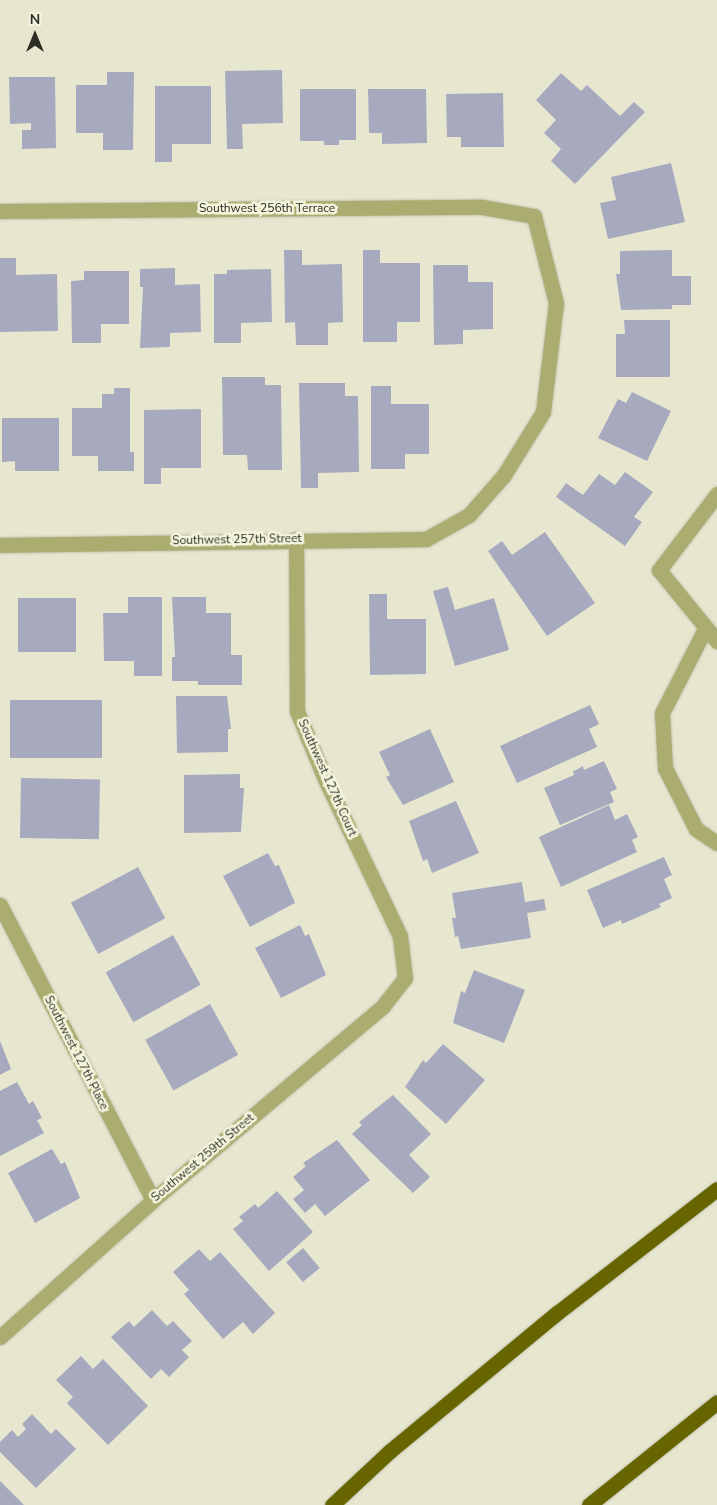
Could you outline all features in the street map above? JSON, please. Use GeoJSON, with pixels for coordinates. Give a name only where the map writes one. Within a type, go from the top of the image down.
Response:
{"type":"FeatureCollection","features":[{"type":"Feature","properties":{"kind":"highway"},"geometry":{"type":"LineString","coordinates":[[332,1505],[390,1451],[557,1313],[717,1189]]}},
{"type":"Feature","properties":{"kind":"highway"},"geometry":{"type":"LineString","coordinates":[[589,1505],[717,1402]]}},
{"type":"Feature","properties":{"kind":"street","name":"Southwest 256th Terrace"},"geometry":{"type":"LineString","coordinates":[[0,211],[482,207],[534,216],[556,303],[543,412],[504,475],[469,515]]}},
{"type":"Feature","properties":{"kind":"street"},"geometry":{"type":"LineString","coordinates":[[717,494],[659,570],[705,629],[717,641]]}},
{"type":"Feature","properties":{"kind":"street","name":"Southwest 257th Street"},"geometry":{"type":"LineString","coordinates":[[0,545],[296,539],[426,539],[469,515]]}},
{"type":"Feature","properties":{"kind":"street","name":"Southwest 127th Court"},"geometry":{"type":"LineString","coordinates":[[296,539],[297,711],[325,779],[400,936],[404,978]]}},
{"type":"Feature","properties":{"kind":"street"},"geometry":{"type":"LineString","coordinates":[[705,629],[662,713],[665,768],[696,829],[717,843]]}},
{"type":"Feature","properties":{"kind":"street","name":"Southwest 127th Place"},"geometry":{"type":"LineString","coordinates":[[0,905],[153,1200]]}},
{"type":"Feature","properties":{"kind":"street","name":"Southwest 259th Street"},"geometry":{"type":"LineString","coordinates":[[0,1337],[153,1200],[384,1006],[404,978]]}},
{"type":"Feature","properties":{"kind":"building"},"geometry":{"type":"Polygon","coordinates":[[[282,70],[283,123],[242,124],[243,149],[227,149],[225,71],[282,70]]]}},
{"type":"Feature","properties":{"kind":"building"},"geometry":{"type":"Polygon","coordinates":[[[107,72],[134,72],[133,150],[103,150],[103,133],[76,133],[76,85],[107,85],[107,72]]]}},
{"type":"Feature","properties":{"kind":"building"},"geometry":{"type":"Polygon","coordinates":[[[561,73],[581,91],[587,85],[620,116],[634,102],[645,112],[575,184],[551,161],[561,149],[544,133],[556,120],[536,100],[561,73]]]}},
{"type":"Feature","properties":{"kind":"building"},"geometry":{"type":"Polygon","coordinates":[[[9,77],[55,77],[56,148],[22,149],[22,130],[31,130],[31,123],[10,124],[9,77]]]}},
{"type":"Feature","properties":{"kind":"building"},"geometry":{"type":"Polygon","coordinates":[[[155,86],[211,86],[211,144],[172,144],[172,162],[155,162],[155,86]]]}},
{"type":"Feature","properties":{"kind":"building"},"geometry":{"type":"Polygon","coordinates":[[[300,89],[356,89],[356,140],[339,140],[339,145],[324,145],[324,141],[300,141],[300,89]]]}},
{"type":"Feature","properties":{"kind":"building"},"geometry":{"type":"Polygon","coordinates":[[[368,89],[426,89],[427,143],[382,144],[382,133],[369,133],[368,89]]]}},
{"type":"Feature","properties":{"kind":"building"},"geometry":{"type":"Polygon","coordinates":[[[503,93],[504,147],[461,147],[461,137],[447,137],[446,94],[503,93]]]}},
{"type":"Feature","properties":{"kind":"building"},"geometry":{"type":"Polygon","coordinates":[[[671,163],[685,222],[608,239],[600,203],[616,200],[611,177],[671,163]]]}},
{"type":"Feature","properties":{"kind":"building"},"geometry":{"type":"Polygon","coordinates":[[[284,250],[302,250],[302,265],[342,264],[343,322],[328,323],[328,345],[296,345],[295,322],[285,323],[284,250]]]}},
{"type":"Feature","properties":{"kind":"building"},"geometry":{"type":"Polygon","coordinates":[[[363,250],[380,250],[380,263],[420,263],[420,322],[397,322],[397,342],[363,342],[363,250]]]}},
{"type":"Feature","properties":{"kind":"building"},"geometry":{"type":"Polygon","coordinates":[[[672,250],[672,276],[691,276],[691,305],[672,305],[672,309],[621,310],[616,274],[620,274],[620,251],[672,250]]]}},
{"type":"Feature","properties":{"kind":"building"},"geometry":{"type":"Polygon","coordinates":[[[0,258],[16,258],[16,275],[57,274],[58,331],[0,332],[0,258]]]}},
{"type":"Feature","properties":{"kind":"building"},"geometry":{"type":"Polygon","coordinates":[[[433,265],[468,265],[468,282],[493,282],[493,329],[463,330],[463,344],[434,345],[433,265]]]}},
{"type":"Feature","properties":{"kind":"building"},"geometry":{"type":"Polygon","coordinates":[[[175,268],[175,285],[200,284],[201,332],[170,333],[170,347],[140,348],[143,287],[140,287],[140,269],[175,268]]]}},
{"type":"Feature","properties":{"kind":"building"},"geometry":{"type":"Polygon","coordinates":[[[271,269],[272,322],[241,323],[241,343],[214,343],[214,274],[227,274],[227,270],[271,269]]]}},
{"type":"Feature","properties":{"kind":"building"},"geometry":{"type":"Polygon","coordinates":[[[84,271],[129,271],[129,324],[101,324],[101,343],[72,343],[71,281],[84,280],[84,271]]]}},
{"type":"Feature","properties":{"kind":"building"},"geometry":{"type":"Polygon","coordinates":[[[624,320],[670,320],[670,377],[616,377],[616,334],[625,334],[624,320]]]}},
{"type":"Feature","properties":{"kind":"building"},"geometry":{"type":"Polygon","coordinates":[[[222,377],[265,377],[265,385],[281,385],[282,470],[248,470],[247,455],[223,455],[222,377]]]}},
{"type":"Feature","properties":{"kind":"building"},"geometry":{"type":"Polygon","coordinates":[[[299,383],[345,383],[345,396],[358,396],[359,472],[318,473],[318,488],[301,488],[299,383]]]}},
{"type":"Feature","properties":{"kind":"building"},"geometry":{"type":"Polygon","coordinates":[[[371,386],[391,386],[391,404],[429,404],[429,454],[405,454],[405,469],[371,469],[371,386]]]}},
{"type":"Feature","properties":{"kind":"building"},"geometry":{"type":"Polygon","coordinates":[[[114,388],[130,388],[130,452],[134,452],[134,471],[98,471],[98,456],[72,456],[72,408],[102,408],[102,394],[114,394],[114,388]]]}},
{"type":"Feature","properties":{"kind":"building"},"geometry":{"type":"Polygon","coordinates":[[[632,392],[671,411],[647,461],[598,438],[618,399],[626,403],[632,392]]]}},
{"type":"Feature","properties":{"kind":"building"},"geometry":{"type":"Polygon","coordinates":[[[201,409],[201,468],[161,468],[161,484],[144,484],[144,410],[201,409]]]}},
{"type":"Feature","properties":{"kind":"building"},"geometry":{"type":"Polygon","coordinates":[[[2,418],[59,418],[59,471],[15,471],[15,461],[2,462],[2,418]]]}},
{"type":"Feature","properties":{"kind":"building"},"geometry":{"type":"Polygon","coordinates":[[[625,472],[653,492],[634,517],[642,522],[625,546],[556,497],[566,483],[583,495],[599,474],[615,485],[625,472]]]}},
{"type":"Feature","properties":{"kind":"building"},"geometry":{"type":"Polygon","coordinates":[[[545,532],[595,603],[547,636],[488,551],[502,541],[512,555],[545,532]]]}},
{"type":"Feature","properties":{"kind":"building"},"geometry":{"type":"Polygon","coordinates":[[[448,587],[455,610],[494,598],[509,650],[455,666],[433,591],[448,587]]]}},
{"type":"Feature","properties":{"kind":"building"},"geometry":{"type":"Polygon","coordinates":[[[369,594],[387,594],[387,619],[426,619],[426,674],[370,675],[369,594]]]}},
{"type":"Feature","properties":{"kind":"building"},"geometry":{"type":"Polygon","coordinates":[[[128,597],[162,597],[162,676],[134,676],[134,661],[104,661],[103,613],[128,613],[128,597]]]}},
{"type":"Feature","properties":{"kind":"building"},"geometry":{"type":"Polygon","coordinates":[[[172,597],[206,597],[206,613],[231,613],[231,655],[242,655],[242,685],[198,685],[198,681],[172,681],[172,657],[175,657],[172,597]]]}},
{"type":"Feature","properties":{"kind":"building"},"geometry":{"type":"Polygon","coordinates":[[[18,598],[76,598],[76,652],[18,652],[18,598]]]}},
{"type":"Feature","properties":{"kind":"building"},"geometry":{"type":"Polygon","coordinates":[[[176,696],[227,696],[231,729],[228,729],[228,752],[177,753],[176,696]]]}},
{"type":"Feature","properties":{"kind":"building"},"geometry":{"type":"Polygon","coordinates":[[[10,700],[102,700],[102,758],[10,758],[10,700]]]}},
{"type":"Feature","properties":{"kind":"building"},"geometry":{"type":"Polygon","coordinates":[[[590,705],[599,724],[589,729],[597,747],[517,783],[500,746],[590,705]]]}},
{"type":"Feature","properties":{"kind":"building"},"geometry":{"type":"Polygon","coordinates":[[[430,729],[454,782],[403,805],[386,777],[390,775],[379,752],[430,729]]]}},
{"type":"Feature","properties":{"kind":"building"},"geometry":{"type":"Polygon","coordinates":[[[604,761],[617,789],[610,792],[614,802],[560,825],[544,788],[574,775],[573,771],[583,766],[584,770],[604,761]]]}},
{"type":"Feature","properties":{"kind":"building"},"geometry":{"type":"Polygon","coordinates":[[[240,774],[240,788],[244,788],[241,832],[184,833],[184,775],[240,774]]]}},
{"type":"Feature","properties":{"kind":"building"},"geometry":{"type":"Polygon","coordinates":[[[21,778],[100,779],[99,839],[20,838],[21,778]]]}},
{"type":"Feature","properties":{"kind":"building"},"geometry":{"type":"Polygon","coordinates":[[[456,801],[479,853],[432,873],[427,859],[423,861],[409,821],[456,801]]]}},
{"type":"Feature","properties":{"kind":"building"},"geometry":{"type":"Polygon","coordinates":[[[609,805],[615,820],[627,814],[638,837],[632,840],[637,852],[561,887],[539,837],[609,805]]]}},
{"type":"Feature","properties":{"kind":"building"},"geometry":{"type":"Polygon","coordinates":[[[268,853],[275,866],[279,865],[295,903],[250,927],[223,876],[268,853]]]}},
{"type":"Feature","properties":{"kind":"building"},"geometry":{"type":"Polygon","coordinates":[[[664,857],[672,875],[664,879],[672,898],[659,904],[661,907],[622,924],[621,920],[603,928],[587,890],[664,857]]]}},
{"type":"Feature","properties":{"kind":"building"},"geometry":{"type":"Polygon","coordinates":[[[138,867],[165,918],[98,954],[71,903],[138,867]]]}},
{"type":"Feature","properties":{"kind":"building"},"geometry":{"type":"Polygon","coordinates":[[[522,882],[525,902],[544,899],[546,910],[527,913],[531,938],[461,949],[458,936],[455,937],[452,918],[456,918],[452,893],[522,882]]]}},
{"type":"Feature","properties":{"kind":"building"},"geometry":{"type":"Polygon","coordinates":[[[300,925],[305,936],[309,934],[326,975],[281,998],[255,948],[300,925]]]}},
{"type":"Feature","properties":{"kind":"building"},"geometry":{"type":"Polygon","coordinates":[[[173,935],[201,985],[133,1022],[106,972],[173,935]]]}},
{"type":"Feature","properties":{"kind":"building"},"geometry":{"type":"Polygon","coordinates":[[[474,970],[525,990],[504,1043],[453,1023],[461,991],[465,993],[474,970]]]}},
{"type":"Feature","properties":{"kind":"building"},"geometry":{"type":"Polygon","coordinates":[[[210,1004],[238,1055],[173,1091],[145,1040],[210,1004]]]}},
{"type":"Feature","properties":{"kind":"building"},"geometry":{"type":"Polygon","coordinates":[[[0,1041],[11,1069],[0,1075],[0,1041]]]}},
{"type":"Feature","properties":{"kind":"building"},"geometry":{"type":"Polygon","coordinates":[[[443,1044],[485,1080],[446,1124],[405,1087],[423,1060],[426,1063],[443,1044]]]}},
{"type":"Feature","properties":{"kind":"building"},"geometry":{"type":"Polygon","coordinates":[[[17,1082],[29,1104],[33,1101],[42,1118],[37,1120],[44,1133],[0,1156],[0,1091],[17,1082]]]}},
{"type":"Feature","properties":{"kind":"building"},"geometry":{"type":"Polygon","coordinates":[[[393,1095],[431,1134],[409,1155],[430,1177],[413,1193],[352,1134],[362,1125],[359,1122],[393,1095]]]}},
{"type":"Feature","properties":{"kind":"building"},"geometry":{"type":"Polygon","coordinates":[[[337,1140],[370,1180],[325,1216],[315,1204],[305,1213],[293,1199],[304,1190],[293,1177],[306,1166],[303,1163],[337,1140]]]}},
{"type":"Feature","properties":{"kind":"building"},"geometry":{"type":"Polygon","coordinates":[[[52,1149],[61,1164],[65,1162],[80,1198],[35,1223],[8,1173],[52,1149]]]}},
{"type":"Feature","properties":{"kind":"building"},"geometry":{"type":"Polygon","coordinates":[[[277,1191],[313,1232],[269,1271],[233,1229],[243,1221],[239,1217],[255,1204],[258,1208],[277,1191]]]}},
{"type":"Feature","properties":{"kind":"building"},"geometry":{"type":"Polygon","coordinates":[[[303,1248],[320,1268],[303,1282],[286,1262],[303,1248]]]}},
{"type":"Feature","properties":{"kind":"building"},"geometry":{"type":"Polygon","coordinates":[[[199,1249],[210,1261],[220,1252],[275,1313],[253,1334],[243,1322],[223,1339],[184,1294],[189,1290],[173,1272],[199,1249]]]}},
{"type":"Feature","properties":{"kind":"building"},"geometry":{"type":"Polygon","coordinates":[[[152,1310],[167,1326],[173,1321],[192,1341],[182,1350],[189,1357],[169,1377],[161,1369],[151,1379],[111,1337],[129,1321],[134,1327],[152,1310]]]}},
{"type":"Feature","properties":{"kind":"building"},"geometry":{"type":"Polygon","coordinates":[[[81,1356],[93,1369],[103,1359],[148,1406],[108,1445],[67,1403],[73,1397],[56,1380],[81,1356]]]}},
{"type":"Feature","properties":{"kind":"building"},"geometry":{"type":"Polygon","coordinates":[[[32,1414],[51,1434],[56,1429],[76,1449],[36,1488],[0,1452],[0,1442],[12,1430],[18,1437],[26,1429],[22,1424],[32,1414]]]}},
{"type":"Feature","properties":{"kind":"building"},"geometry":{"type":"Polygon","coordinates":[[[0,1481],[24,1505],[0,1505],[0,1481]]]}}]}
